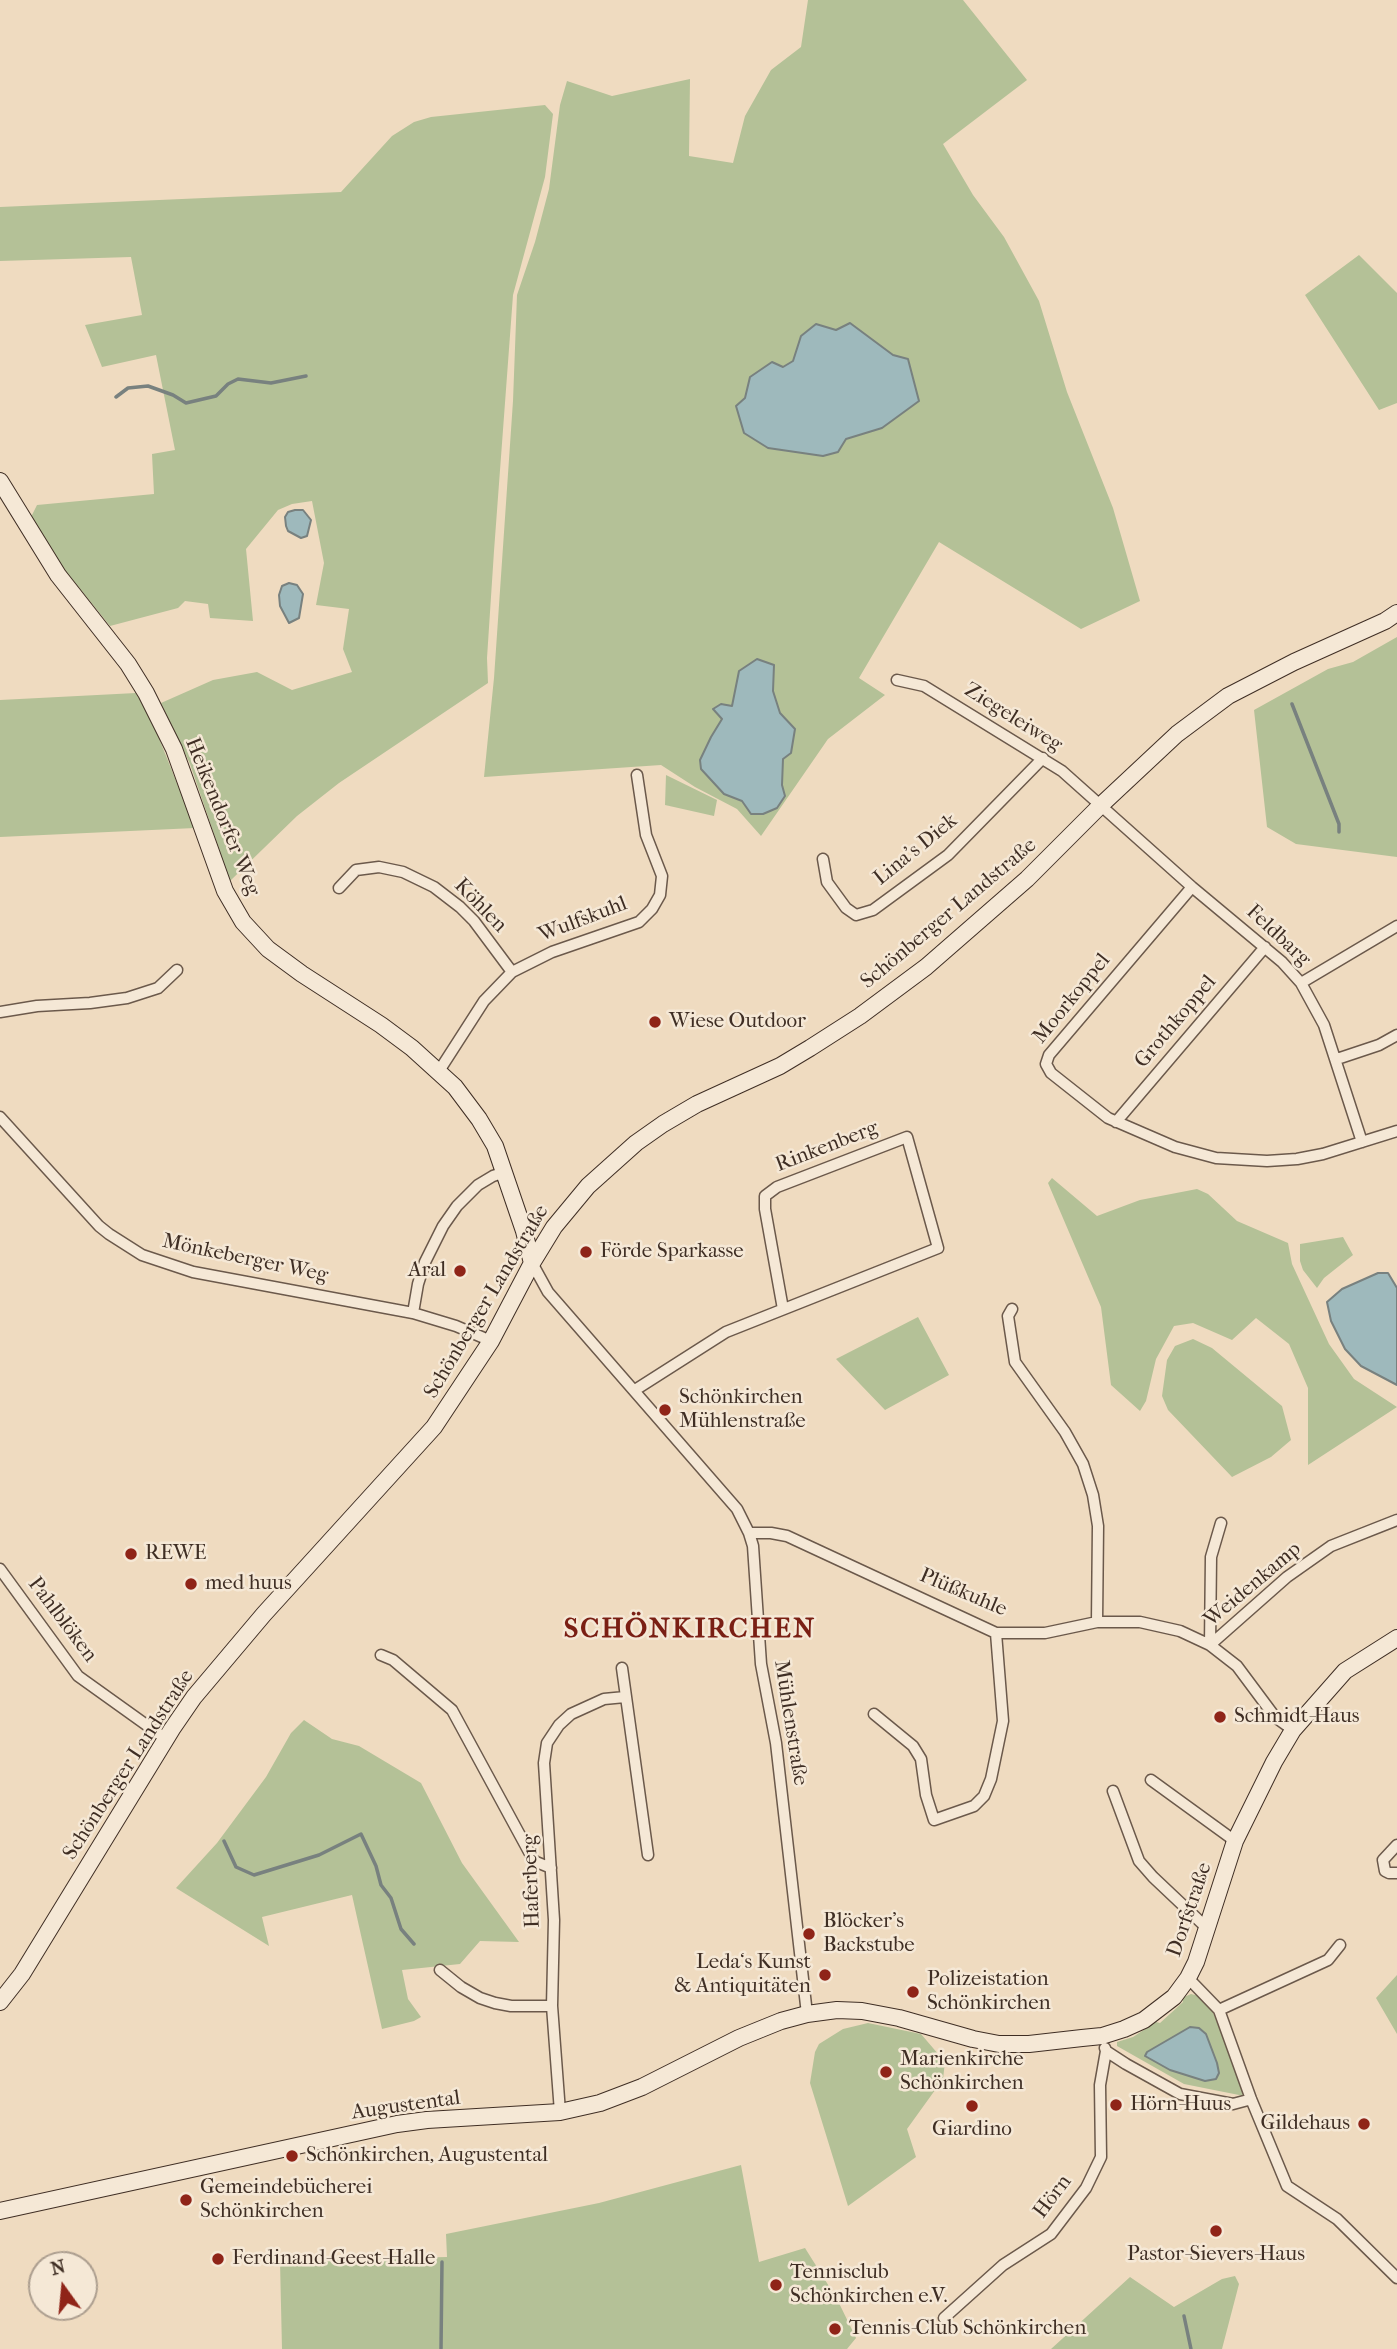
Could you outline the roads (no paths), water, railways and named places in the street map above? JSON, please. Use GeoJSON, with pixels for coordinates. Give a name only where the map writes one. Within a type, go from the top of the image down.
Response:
{"type":"FeatureCollection","features":[{"type":"Feature","properties":{"kind":"street","name":"Heikendorfer Weg"},"geometry":{"type":"LineString","coordinates":[[0,481],[58,575],[128,664],[146,693],[174,749],[225,891],[243,922],[268,949],[381,1026],[439,1071],[455,1087],[495,1146],[532,1263]]}},
{"type":"Feature","properties":{"kind":"street","name":"Schönberger Landstraße"},"geometry":{"type":"LineString","coordinates":[[0,2003],[22,1974],[166,1739],[211,1676],[434,1427],[491,1341],[554,1227],[588,1186],[636,1143],[697,1104],[780,1066],[860,1016],[926,967],[1027,879],[1177,734],[1228,696],[1397,613]]}},
{"type":"Feature","properties":{"kind":"street","name":"Ziegeleiweg"},"geometry":{"type":"LineString","coordinates":[[897,680],[924,686],[1042,758],[1062,771],[1100,806]]}},
{"type":"Feature","properties":{"kind":"street","name":"Lina's Diek"},"geometry":{"type":"LineString","coordinates":[[823,859],[827,882],[846,908],[856,915],[873,910],[948,855],[1042,758]]}},
{"type":"Feature","properties":{"kind":"street","name":"Wulfskuhl"},"geometry":{"type":"LineString","coordinates":[[439,1071],[484,1001],[512,972],[552,951],[639,922],[652,909],[660,895],[662,876],[646,835],[637,775]]}},
{"type":"Feature","properties":{"kind":"street","name":"Feldbarg"},"geometry":{"type":"LineString","coordinates":[[1100,806],[1265,947],[1301,983],[1324,1024],[1362,1142]]}},
{"type":"Feature","properties":{"kind":"street","name":"Köhlen"},"geometry":{"type":"LineString","coordinates":[[339,888],[356,870],[379,867],[403,872],[434,887],[460,906],[474,921],[512,972]]}},
{"type":"Feature","properties":{"kind":"street","name":"Moorkoppel"},"geometry":{"type":"LineString","coordinates":[[1192,887],[1049,1055],[1046,1064],[1051,1073],[1101,1114],[1116,1122],[1175,1147],[1234,1160],[1297,1159],[1397,1131]]}},
{"type":"Feature","properties":{"kind":"street"},"geometry":{"type":"LineString","coordinates":[[1301,983],[1397,926]]}},
{"type":"Feature","properties":{"kind":"street","name":"Grothkoppel"},"geometry":{"type":"LineString","coordinates":[[1116,1122],[1265,947]]}},
{"type":"Feature","properties":{"kind":"street"},"geometry":{"type":"LineString","coordinates":[[0,1012],[127,998],[159,988],[177,970]]}},
{"type":"Feature","properties":{"kind":"street"},"geometry":{"type":"LineString","coordinates":[[1337,1059],[1379,1045],[1397,1035]]}},
{"type":"Feature","properties":{"kind":"street","name":"Mönkeberger Weg"},"geometry":{"type":"LineString","coordinates":[[0,1117],[99,1226],[142,1255],[193,1272],[413,1312],[491,1341]]}},
{"type":"Feature","properties":{"kind":"street","name":"Rinkenberg"},"geometry":{"type":"LineString","coordinates":[[635,1390],[726,1332],[938,1248],[907,1137],[778,1187],[765,1196],[783,1309]]}},
{"type":"Feature","properties":{"kind":"street"},"geometry":{"type":"LineString","coordinates":[[413,1312],[425,1262],[443,1226],[457,1206],[478,1185],[505,1172]]}},
{"type":"Feature","properties":{"kind":"street","name":"Mühlenstraße"},"geometry":{"type":"LineString","coordinates":[[532,1263],[548,1292],[737,1509],[749,1533],[753,1546],[761,1664],[776,1743],[807,2014]]}},
{"type":"Feature","properties":{"kind":"street"},"geometry":{"type":"LineString","coordinates":[[1012,1309],[1008,1316],[1016,1362],[1065,1432],[1083,1464],[1093,1495],[1098,1527],[1097,1622]]}},
{"type":"Feature","properties":{"kind":"street","name":"Weidenkamp"},"geometry":{"type":"LineString","coordinates":[[1210,1645],[1287,1577],[1331,1546],[1397,1520]]}},
{"type":"Feature","properties":{"kind":"street"},"geometry":{"type":"LineString","coordinates":[[1210,1645],[1211,1558],[1221,1523]]}},
{"type":"Feature","properties":{"kind":"street","name":"Plüßkuhle"},"geometry":{"type":"LineString","coordinates":[[749,1533],[787,1536],[996,1633],[1045,1633],[1097,1622],[1140,1622],[1180,1631],[1210,1645],[1237,1666],[1275,1717],[1293,1730]]}},
{"type":"Feature","properties":{"kind":"street","name":"Pahlblöken"},"geometry":{"type":"LineString","coordinates":[[0,1569],[78,1676],[166,1739]]}},
{"type":"Feature","properties":{"kind":"street"},"geometry":{"type":"LineString","coordinates":[[874,1714],[913,1746],[921,1759],[926,1795],[934,1820],[974,1806],[984,1796],[991,1779],[1003,1721],[996,1633]]}},
{"type":"Feature","properties":{"kind":"street","name":"Dorfstraße"},"geometry":{"type":"LineString","coordinates":[[807,2014],[837,2010],[862,2011],[999,2044],[1104,2044],[1124,2029],[1144,2020],[1174,1997],[1188,1978],[1208,1928],[1235,1841],[1273,1762],[1293,1730],[1345,1671],[1397,1638]]}},
{"type":"Feature","properties":{"kind":"street"},"geometry":{"type":"LineString","coordinates":[[381,1655],[393,1660],[452,1710],[534,1861],[551,1868]]}},
{"type":"Feature","properties":{"kind":"street"},"geometry":{"type":"LineString","coordinates":[[622,1668],[648,1855]]}},
{"type":"Feature","properties":{"kind":"street","name":"Haferberg"},"geometry":{"type":"LineString","coordinates":[[560,2112],[552,2006],[554,1920],[544,1763],[547,1742],[571,1714],[604,1699],[625,1697]]}},
{"type":"Feature","properties":{"kind":"street"},"geometry":{"type":"LineString","coordinates":[[1151,1780],[1235,1841]]}},
{"type":"Feature","properties":{"kind":"street"},"geometry":{"type":"LineString","coordinates":[[1113,1791],[1139,1861],[1208,1928]]}},
{"type":"Feature","properties":{"kind":"street"},"geometry":{"type":"LineString","coordinates":[[1397,1845],[1383,1860],[1385,1871],[1397,1873]]}},
{"type":"Feature","properties":{"kind":"street"},"geometry":{"type":"LineString","coordinates":[[1219,2010],[1328,1960],[1340,1945]]}},
{"type":"Feature","properties":{"kind":"street"},"geometry":{"type":"LineString","coordinates":[[440,1970],[461,1987],[495,2003],[511,2006],[552,2006]]}},
{"type":"Feature","properties":{"kind":"street"},"geometry":{"type":"LineString","coordinates":[[1188,1978],[1219,2010],[1249,2100],[1287,2186],[1337,2219],[1395,2270]]}},
{"type":"Feature","properties":{"kind":"street","name":"Augustental"},"geometry":{"type":"LineString","coordinates":[[0,2211],[397,2124],[560,2112],[600,2103],[642,2087],[738,2038],[807,2014]]}},
{"type":"Feature","properties":{"kind":"street"},"geometry":{"type":"LineString","coordinates":[[1104,2044],[1180,2095],[1233,2104],[1249,2100]]}},
{"type":"Feature","properties":{"kind":"street","name":"Hörn"},"geometry":{"type":"LineString","coordinates":[[944,2318],[1003,2265],[1051,2234],[1086,2188],[1101,2157],[1100,2085],[1104,2044]]}},
{"type":"Feature","properties":{"kind":"water"},"geometry":{"type":"Polygon","coordinates":[[[850,323],[893,355],[908,359],[919,401],[882,428],[846,439],[838,452],[823,456],[768,448],[744,433],[736,406],[745,398],[750,377],[772,362],[783,367],[793,361],[801,336],[816,324],[836,330],[850,323]]]}},
{"type":"Feature","properties":{"kind":"water"},"geometry":{"type":"Polygon","coordinates":[[[303,510],[311,520],[307,536],[301,538],[288,531],[286,526],[285,517],[288,512],[303,510]]]}},
{"type":"Feature","properties":{"kind":"water"},"geometry":{"type":"Polygon","coordinates":[[[289,583],[297,585],[303,594],[299,618],[289,623],[280,606],[279,595],[282,586],[289,583]]]}},
{"type":"Feature","properties":{"kind":"water"},"geometry":{"type":"Polygon","coordinates":[[[757,659],[774,665],[773,691],[780,713],[795,729],[791,753],[783,759],[782,785],[785,796],[777,808],[763,814],[751,814],[742,801],[724,794],[701,769],[700,760],[722,719],[713,709],[721,704],[732,706],[739,671],[757,659]]]}},
{"type":"Feature","properties":{"kind":"water"},"geometry":{"type":"Polygon","coordinates":[[[1378,1273],[1388,1273],[1397,1288],[1397,1385],[1361,1366],[1345,1349],[1331,1321],[1327,1302],[1342,1289],[1378,1273]]]}},
{"type":"Feature","properties":{"kind":"water"},"geometry":{"type":"Polygon","coordinates":[[[1190,2027],[1199,2028],[1206,2034],[1217,2063],[1219,2073],[1216,2079],[1205,2081],[1170,2070],[1145,2056],[1147,2052],[1190,2027]]]}},
{"type":"Feature","properties":{"kind":"waterway"},"geometry":{"type":"LineString","coordinates":[[116,397],[128,388],[148,386],[186,403],[216,396],[228,384],[238,379],[271,383],[306,376]]}},
{"type":"Feature","properties":{"kind":"waterway"},"geometry":{"type":"LineString","coordinates":[[1292,704],[1339,824],[1339,832]]}},
{"type":"Feature","properties":{"kind":"waterway"},"geometry":{"type":"LineString","coordinates":[[224,1841],[236,1867],[254,1875],[319,1855],[361,1834],[376,1866],[381,1885],[391,1898],[401,1929],[414,1944]]}},
{"type":"Feature","properties":{"kind":"waterway"},"geometry":{"type":"LineString","coordinates":[[441,2349],[442,2262]]}},
{"type":"Feature","properties":{"kind":"waterway"},"geometry":{"type":"LineString","coordinates":[[1184,2316],[1191,2349]]}},
{"type":"Feature","properties":{"kind":"place","name":"Wiese Outdoor"},"geometry":{"type":"Point","coordinates":[655,1022]}},
{"type":"Feature","properties":{"kind":"place","name":"Förde Sparkasse"},"geometry":{"type":"Point","coordinates":[586,1252]}},
{"type":"Feature","properties":{"kind":"place","name":"Aral"},"geometry":{"type":"Point","coordinates":[460,1271]}},
{"type":"Feature","properties":{"kind":"place","name":"Schönkirchen Mühlenstraße"},"geometry":{"type":"Point","coordinates":[665,1410]}},
{"type":"Feature","properties":{"kind":"place","name":"REWE"},"geometry":{"type":"Point","coordinates":[131,1554]}},
{"type":"Feature","properties":{"kind":"place","name":"med huus"},"geometry":{"type":"Point","coordinates":[191,1584]}},
{"type":"Feature","properties":{"kind":"place","name":"Schmidt-Haus"},"geometry":{"type":"Point","coordinates":[1220,1717]}},
{"type":"Feature","properties":{"kind":"place","name":"Blöcker's Backstube"},"geometry":{"type":"Point","coordinates":[809,1934]}},
{"type":"Feature","properties":{"kind":"place","name":"Leda‘s Kunst & Antiquitäten"},"geometry":{"type":"Point","coordinates":[825,1975]}},
{"type":"Feature","properties":{"kind":"place","name":"Polizeistation Schönkirchen"},"geometry":{"type":"Point","coordinates":[913,1992]}},
{"type":"Feature","properties":{"kind":"place","name":"Marienkirche Schönkirchen"},"geometry":{"type":"Point","coordinates":[886,2072]}},
{"type":"Feature","properties":{"kind":"place","name":"Hörn-Huus"},"geometry":{"type":"Point","coordinates":[1116,2105]}},
{"type":"Feature","properties":{"kind":"place","name":"Giardino"},"geometry":{"type":"Point","coordinates":[972,2106]}},
{"type":"Feature","properties":{"kind":"place","name":"Gildehaus"},"geometry":{"type":"Point","coordinates":[1364,2124]}},
{"type":"Feature","properties":{"kind":"place","name":"Schönkirchen, Augustental"},"geometry":{"type":"Point","coordinates":[292,2156]}},
{"type":"Feature","properties":{"kind":"place","name":"Gemeindebücherei Schönkirchen"},"geometry":{"type":"Point","coordinates":[186,2200]}},
{"type":"Feature","properties":{"kind":"place","name":"Pastor-Sievers-Haus"},"geometry":{"type":"Point","coordinates":[1216,2231]}},
{"type":"Feature","properties":{"kind":"place","name":"Ferdinand-Geest-Halle"},"geometry":{"type":"Point","coordinates":[218,2259]}},
{"type":"Feature","properties":{"kind":"place","name":"Tennisclub Schönkirchen e.V."},"geometry":{"type":"Point","coordinates":[776,2285]}},
{"type":"Feature","properties":{"kind":"place","name":"Tennis-Club Schönkirchen"},"geometry":{"type":"Point","coordinates":[835,2329]}},
{"type":"Feature","properties":{"kind":"district","name":"SCHÖNKIRCHEN"},"geometry":{"type":"Point","coordinates":[690,1630]}}]}
